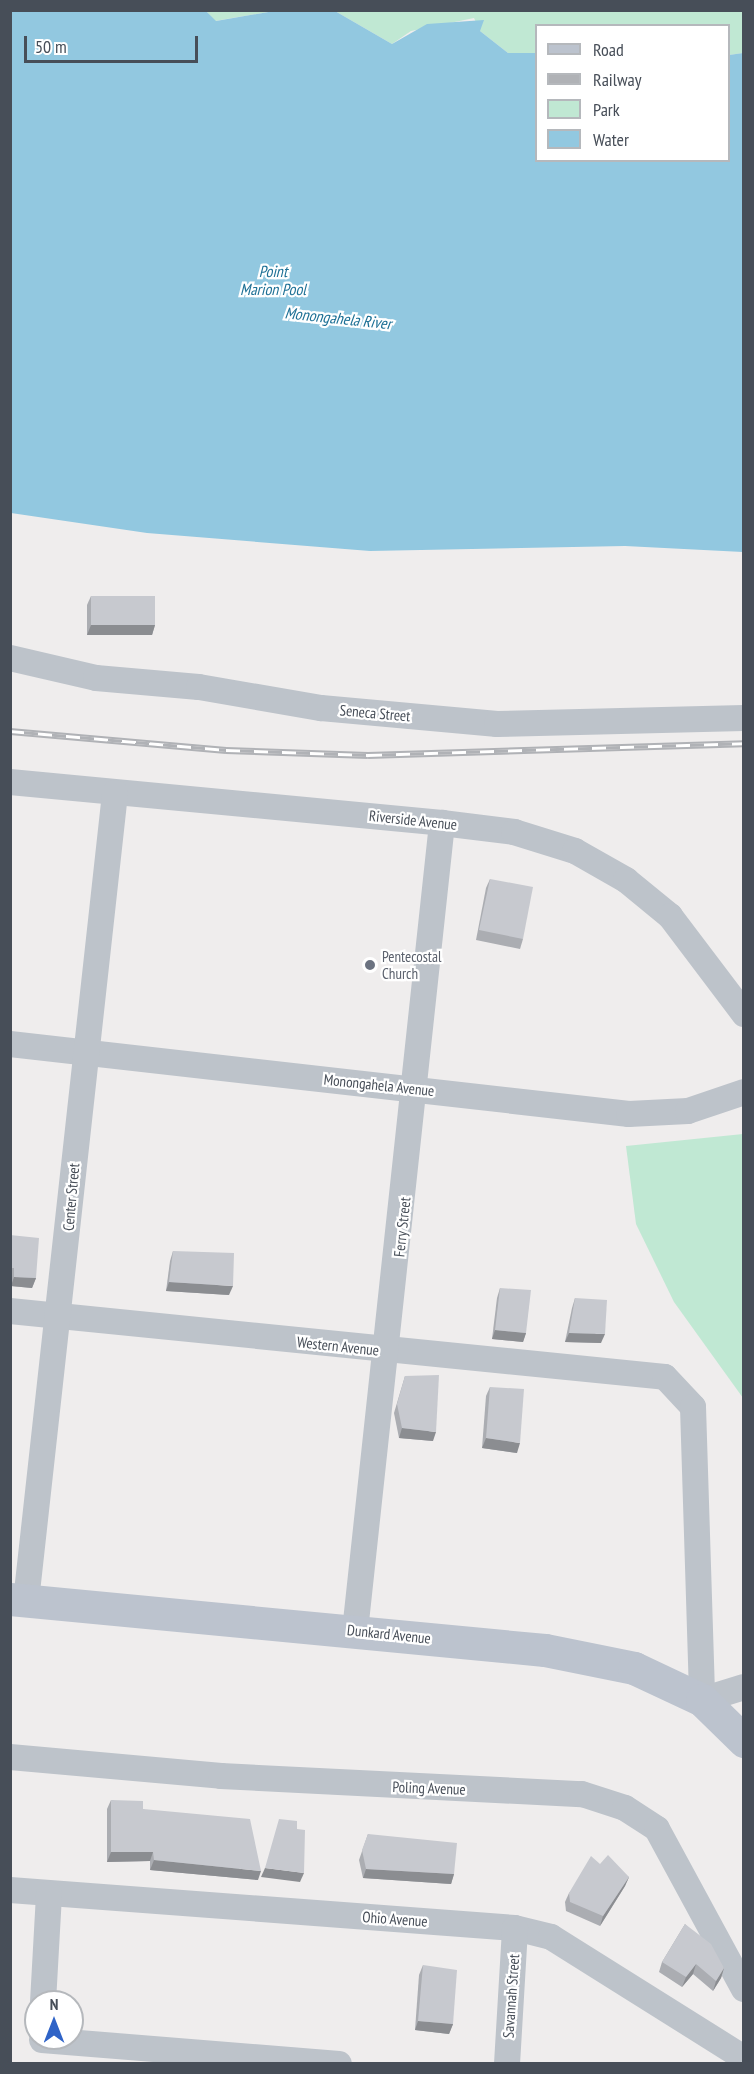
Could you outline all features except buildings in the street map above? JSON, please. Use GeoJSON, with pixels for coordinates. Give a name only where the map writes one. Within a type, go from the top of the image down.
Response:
{"type":"FeatureCollection","features":[{"type":"Feature","properties":{"kind":"main road","name":"Dunkard Avenue"},"geometry":{"type":"LineString","coordinates":[[18,1600],[545,1650],[633,1668],[702,1700],[744,1741]]}},
{"type":"Feature","properties":{"kind":"street","name":"Seneca Street"},"geometry":{"type":"LineString","coordinates":[[10,658],[96,678],[199,687],[321,708],[497,724],[744,718]]}},
{"type":"Feature","properties":{"kind":"street","name":"Riverside Avenue"},"geometry":{"type":"LineString","coordinates":[[10,782],[115,794],[442,823],[524,835],[575,851],[626,880],[670,916],[744,1014]]}},
{"type":"Feature","properties":{"kind":"street","name":"Center Street"},"geometry":{"type":"LineString","coordinates":[[18,1600],[60,1316],[85,1052],[115,794]]}},
{"type":"Feature","properties":{"kind":"street","name":"Ferry Street"},"geometry":{"type":"LineString","coordinates":[[355,1631],[417,1089],[442,823]]}},
{"type":"Feature","properties":{"kind":"street","name":"Monongahela Avenue"},"geometry":{"type":"LineString","coordinates":[[10,1044],[629,1114],[688,1111],[744,1092]]}},
{"type":"Feature","properties":{"kind":"street","name":"Western Avenue"},"geometry":{"type":"LineString","coordinates":[[10,1311],[388,1351],[665,1377],[693,1407],[702,1700]]}},
{"type":"Feature","properties":{"kind":"street"},"geometry":{"type":"LineString","coordinates":[[702,1700],[744,1687]]}},
{"type":"Feature","properties":{"kind":"street","name":"Poling Avenue"},"geometry":{"type":"LineString","coordinates":[[10,1757],[392,1787],[546,1792],[604,1801],[657,1828],[744,1989]]}},
{"type":"Feature","properties":{"kind":"street","name":"Ohio Avenue"},"geometry":{"type":"LineString","coordinates":[[10,1890],[515,1928],[551,1938],[744,2058]]}},
{"type":"Feature","properties":{"kind":"street"},"geometry":{"type":"LineString","coordinates":[[44,1990],[49,1894]]}},
{"type":"Feature","properties":{"kind":"street","name":"Savannah Street"},"geometry":{"type":"LineString","coordinates":[[507,2064],[515,1928]]}},
{"type":"Feature","properties":{"kind":"street"},"geometry":{"type":"LineString","coordinates":[[84,2050],[339,2064]]}},
{"type":"Feature","properties":{"kind":"green space"},"geometry":{"type":"Polygon","coordinates":[[[206,11],[274,11],[215,21],[206,11]]]}},
{"type":"Feature","properties":{"kind":"green space"},"geometry":{"type":"Polygon","coordinates":[[[335,11],[743,11],[743,53],[730,55],[730,24],[535,24],[535,53],[508,53],[480,31],[474,18],[411,31],[392,44],[335,11]]]}},
{"type":"Feature","properties":{"kind":"green space"},"geometry":{"type":"Polygon","coordinates":[[[744,1134],[743,1398],[674,1302],[636,1224],[626,1146],[744,1134]]]}},
{"type":"Feature","properties":{"kind":"water","name":"Point Marion Pool"},"geometry":{"type":"Polygon","coordinates":[[[11,11],[206,11],[216,21],[274,11],[335,11],[392,44],[427,24],[484,20],[480,31],[508,53],[535,53],[535,162],[730,162],[730,55],[743,53],[743,552],[625,546],[370,551],[147,533],[11,513],[11,11]]]}},
{"type":"Feature","properties":{"kind":"railway"},"geometry":{"type":"LineString","coordinates":[[10,731],[226,750],[368,755],[744,743]]}},
{"type":"Feature","properties":{"kind":"place","name":"Pentecostal Church"},"geometry":{"type":"Point","coordinates":[370,965]}},
{"type":"Feature","properties":{"kind":"water label","name":"Monongahela River"},"geometry":{"type":"Point","coordinates":[338,318]}}]}
